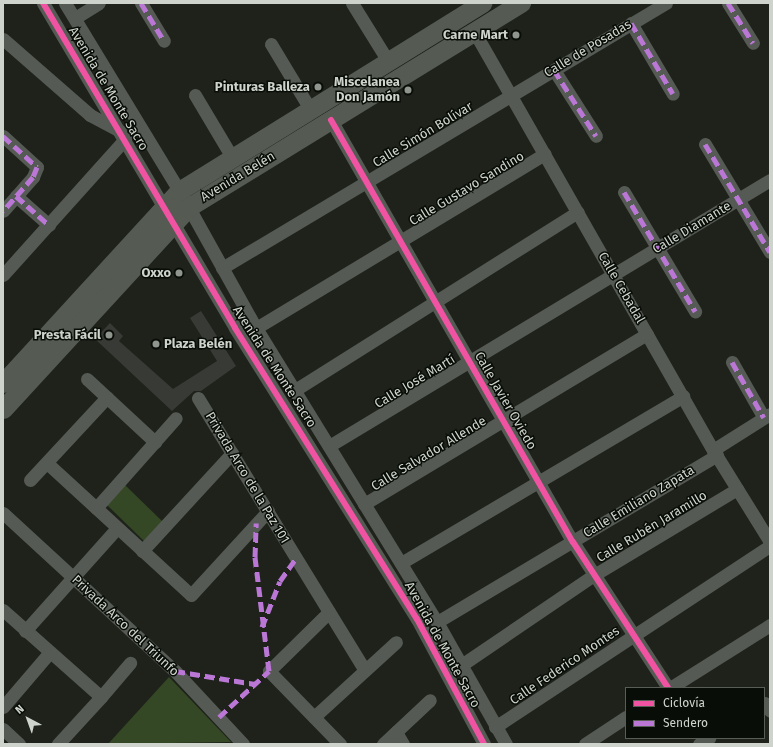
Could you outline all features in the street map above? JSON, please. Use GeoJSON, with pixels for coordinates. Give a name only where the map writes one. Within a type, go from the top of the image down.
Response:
{"type":"FeatureCollection","features":[{"type":"Feature","properties":{"kind":"main road","name":"Avenida Belén"},"geometry":{"type":"LineString","coordinates":[[3,383],[164,203],[179,191],[388,61],[462,9],[482,3]]}},
{"type":"Feature","properties":{"kind":"main road","name":"Avenida Belén"},"geometry":{"type":"LineString","coordinates":[[3,409],[173,220],[189,207],[476,33],[521,3]]}},
{"type":"Feature","properties":{"kind":"street","name":"Avenida de Monte Sacro"},"geometry":{"type":"LineString","coordinates":[[43,3],[164,203],[235,328],[417,619],[484,744]]}},
{"type":"Feature","properties":{"kind":"street","name":"Avenida de Monte Sacro"},"geometry":{"type":"LineString","coordinates":[[65,3],[189,207],[256,328],[437,622],[460,666],[506,744]]}},
{"type":"Feature","properties":{"kind":"street"},"geometry":{"type":"LineString","coordinates":[[75,18],[99,3]]}},
{"type":"Feature","properties":{"kind":"street"},"geometry":{"type":"LineString","coordinates":[[141,3],[164,41]]}},
{"type":"Feature","properties":{"kind":"street"},"geometry":{"type":"LineString","coordinates":[[352,3],[388,61]]}},
{"type":"Feature","properties":{"kind":"street","name":"Calle de Posadas"},"geometry":{"type":"LineString","coordinates":[[511,96],[630,23],[666,3]]}},
{"type":"Feature","properties":{"kind":"street"},"geometry":{"type":"LineString","coordinates":[[728,3],[753,43]]}},
{"type":"Feature","properties":{"kind":"street"},"geometry":{"type":"LineString","coordinates":[[630,23],[673,94]]}},
{"type":"Feature","properties":{"kind":"street","name":"Calle Cebadal"},"geometry":{"type":"LineString","coordinates":[[476,33],[715,452],[770,542]]}},
{"type":"Feature","properties":{"kind":"street"},"geometry":{"type":"LineString","coordinates":[[3,39],[90,115],[123,135],[49,225],[3,275]]}},
{"type":"Feature","properties":{"kind":"street"},"geometry":{"type":"LineString","coordinates":[[271,44],[310,109]]}},
{"type":"Feature","properties":{"kind":"street"},"geometry":{"type":"LineString","coordinates":[[554,70],[596,136]]}},
{"type":"Feature","properties":{"kind":"street"},"geometry":{"type":"LineString","coordinates":[[195,95],[232,157]]}},
{"type":"Feature","properties":{"kind":"street","name":"Calle Simón Bolívar"},"geometry":{"type":"LineString","coordinates":[[222,268],[511,96]]}},
{"type":"Feature","properties":{"kind":"street","name":"Calle Javier Oviedo"},"geometry":{"type":"LineString","coordinates":[[331,120],[573,542],[668,687]]}},
{"type":"Feature","properties":{"kind":"street"},"geometry":{"type":"LineString","coordinates":[[3,136],[37,167],[36,173],[3,211]]}},
{"type":"Feature","properties":{"kind":"street"},"geometry":{"type":"LineString","coordinates":[[705,144],[770,252]]}},
{"type":"Feature","properties":{"kind":"street","name":"Calle Gustavo Sandino"},"geometry":{"type":"LineString","coordinates":[[256,328],[545,154]]}},
{"type":"Feature","properties":{"kind":"street","name":"Calle Diamante"},"geometry":{"type":"LineString","coordinates":[[614,276],[770,180]]}},
{"type":"Feature","properties":{"kind":"street"},"geometry":{"type":"LineString","coordinates":[[624,192],[695,311]]}},
{"type":"Feature","properties":{"kind":"street"},"geometry":{"type":"LineString","coordinates":[[16,196],[49,225]]}},
{"type":"Feature","properties":{"kind":"street"},"geometry":{"type":"LineString","coordinates":[[295,390],[578,212]]}},
{"type":"Feature","properties":{"kind":"street","name":"Calle José Martí"},"geometry":{"type":"LineString","coordinates":[[329,446],[614,276]]}},
{"type":"Feature","properties":{"kind":"street","name":"Calle Salvador Allende"},"geometry":{"type":"LineString","coordinates":[[364,504],[504,422],[647,334]]}},
{"type":"Feature","properties":{"kind":"street"},"geometry":{"type":"LineString","coordinates":[[732,362],[767,416]]}},
{"type":"Feature","properties":{"kind":"street"},"geometry":{"type":"LineString","coordinates":[[87,379],[155,442]]}},
{"type":"Feature","properties":{"kind":"street"},"geometry":{"type":"LineString","coordinates":[[401,563],[683,396]]}},
{"type":"Feature","properties":{"kind":"street"},"geometry":{"type":"LineString","coordinates":[[30,480],[108,397]]}},
{"type":"Feature","properties":{"kind":"street","name":"Privada Arco de la Paz 101"},"geometry":{"type":"LineString","coordinates":[[198,398],[365,670]]}},
{"type":"Feature","properties":{"kind":"street","name":"Calle Emiliano Zapata"},"geometry":{"type":"LineString","coordinates":[[437,622],[573,542],[715,452],[767,416]]}},
{"type":"Feature","properties":{"kind":"street"},"geometry":{"type":"LineString","coordinates":[[96,508],[176,418]]}},
{"type":"Feature","properties":{"kind":"street"},"geometry":{"type":"LineString","coordinates":[[142,551],[232,453]]}},
{"type":"Feature","properties":{"kind":"street"},"geometry":{"type":"LineString","coordinates":[[47,463],[191,595],[268,511]]}},
{"type":"Feature","properties":{"kind":"street","name":"Calle Rubén Jaramillo"},"geometry":{"type":"LineString","coordinates":[[460,666],[594,575],[737,489]]}},
{"type":"Feature","properties":{"kind":"street","name":"Privada Arco del Triunfo"},"geometry":{"type":"LineString","coordinates":[[3,512],[175,671],[243,744]]}},
{"type":"Feature","properties":{"kind":"street"},"geometry":{"type":"LineString","coordinates":[[25,631],[118,528]]}},
{"type":"Feature","properties":{"kind":"street","name":"Calle Federico Montes"},"geometry":{"type":"LineString","coordinates":[[495,727],[633,633],[770,546]]}},
{"type":"Feature","properties":{"kind":"street"},"geometry":{"type":"LineString","coordinates":[[3,611],[101,697]]}},
{"type":"Feature","properties":{"kind":"street"},"geometry":{"type":"LineString","coordinates":[[330,612],[269,671],[337,743]]}},
{"type":"Feature","properties":{"kind":"street"},"geometry":{"type":"LineString","coordinates":[[671,687],[770,625]]}},
{"type":"Feature","properties":{"kind":"street"},"geometry":{"type":"LineString","coordinates":[[314,717],[396,642]]}},
{"type":"Feature","properties":{"kind":"street"},"geometry":{"type":"LineString","coordinates":[[3,707],[50,652]]}},
{"type":"Feature","properties":{"kind":"street"},"geometry":{"type":"LineString","coordinates":[[58,744],[130,663]]}},
{"type":"Feature","properties":{"kind":"street"},"geometry":{"type":"LineString","coordinates":[[383,744],[430,700]]}},
{"type":"Feature","properties":{"kind":"street"},"geometry":{"type":"LineString","coordinates":[[585,744],[625,718]]}},
{"type":"Feature","properties":{"kind":"street"},"geometry":{"type":"LineString","coordinates":[[3,729],[19,744]]}},
{"type":"Feature","properties":{"kind":"street"},"geometry":{"type":"LineString","coordinates":[[396,732],[403,744]]}},
{"type":"Feature","properties":{"kind":"green space"},"geometry":{"type":"Polygon","coordinates":[[[125,485],[163,522],[144,541],[107,505],[125,485]]]}},
{"type":"Feature","properties":{"kind":"green space"},"geometry":{"type":"Polygon","coordinates":[[[169,677],[231,742],[108,744],[169,677]]]}},
{"type":"Feature","properties":{"kind":"building"},"geometry":{"type":"Polygon","coordinates":[[[201,311],[236,366],[201,391],[194,391],[172,411],[95,339],[110,323],[123,336],[119,341],[173,389],[217,361],[190,318],[201,311]]]}},
{"type":"Feature","properties":{"kind":"marked path"},"geometry":{"type":"LineString","coordinates":[[141,3],[164,41]]}},
{"type":"Feature","properties":{"kind":"marked path"},"geometry":{"type":"LineString","coordinates":[[728,3],[753,43]]}},
{"type":"Feature","properties":{"kind":"marked path"},"geometry":{"type":"LineString","coordinates":[[631,23],[673,94]]}},
{"type":"Feature","properties":{"kind":"marked path"},"geometry":{"type":"LineString","coordinates":[[554,70],[596,136]]}},
{"type":"Feature","properties":{"kind":"marked path"},"geometry":{"type":"LineString","coordinates":[[3,136],[37,167],[33,177],[3,211]]}},
{"type":"Feature","properties":{"kind":"marked path"},"geometry":{"type":"LineString","coordinates":[[705,144],[770,252]]}},
{"type":"Feature","properties":{"kind":"marked path"},"geometry":{"type":"LineString","coordinates":[[624,192],[695,311]]}},
{"type":"Feature","properties":{"kind":"marked path"},"geometry":{"type":"LineString","coordinates":[[16,196],[49,225]]}},
{"type":"Feature","properties":{"kind":"marked path"},"geometry":{"type":"LineString","coordinates":[[732,362],[764,418]]}},
{"type":"Feature","properties":{"kind":"marked path"},"geometry":{"type":"LineString","coordinates":[[219,717],[269,671],[255,557],[256,523]]}},
{"type":"Feature","properties":{"kind":"marked path"},"geometry":{"type":"LineString","coordinates":[[262,627],[280,581],[296,558]]}},
{"type":"Feature","properties":{"kind":"marked path"},"geometry":{"type":"LineString","coordinates":[[175,671],[255,684]]}},
{"type":"Feature","properties":{"kind":"cycle path"},"geometry":{"type":"LineString","coordinates":[[43,3],[235,328],[417,619],[484,744]]}},
{"type":"Feature","properties":{"kind":"cycle path"},"geometry":{"type":"LineString","coordinates":[[331,120],[573,542],[667,687]]}},
{"type":"Feature","properties":{"kind":"place","name":"Carne Mart"},"geometry":{"type":"Point","coordinates":[516,35]}},
{"type":"Feature","properties":{"kind":"place","name":"Pinturas Balleza"},"geometry":{"type":"Point","coordinates":[318,87]}},
{"type":"Feature","properties":{"kind":"place","name":"Miscelanea Don Jamón"},"geometry":{"type":"Point","coordinates":[408,90]}},
{"type":"Feature","properties":{"kind":"place","name":"Oxxo"},"geometry":{"type":"Point","coordinates":[179,273]}},
{"type":"Feature","properties":{"kind":"place","name":"Presta Fácil"},"geometry":{"type":"Point","coordinates":[109,335]}},
{"type":"Feature","properties":{"kind":"place","name":"Plaza Belén"},"geometry":{"type":"Point","coordinates":[156,344]}}]}
